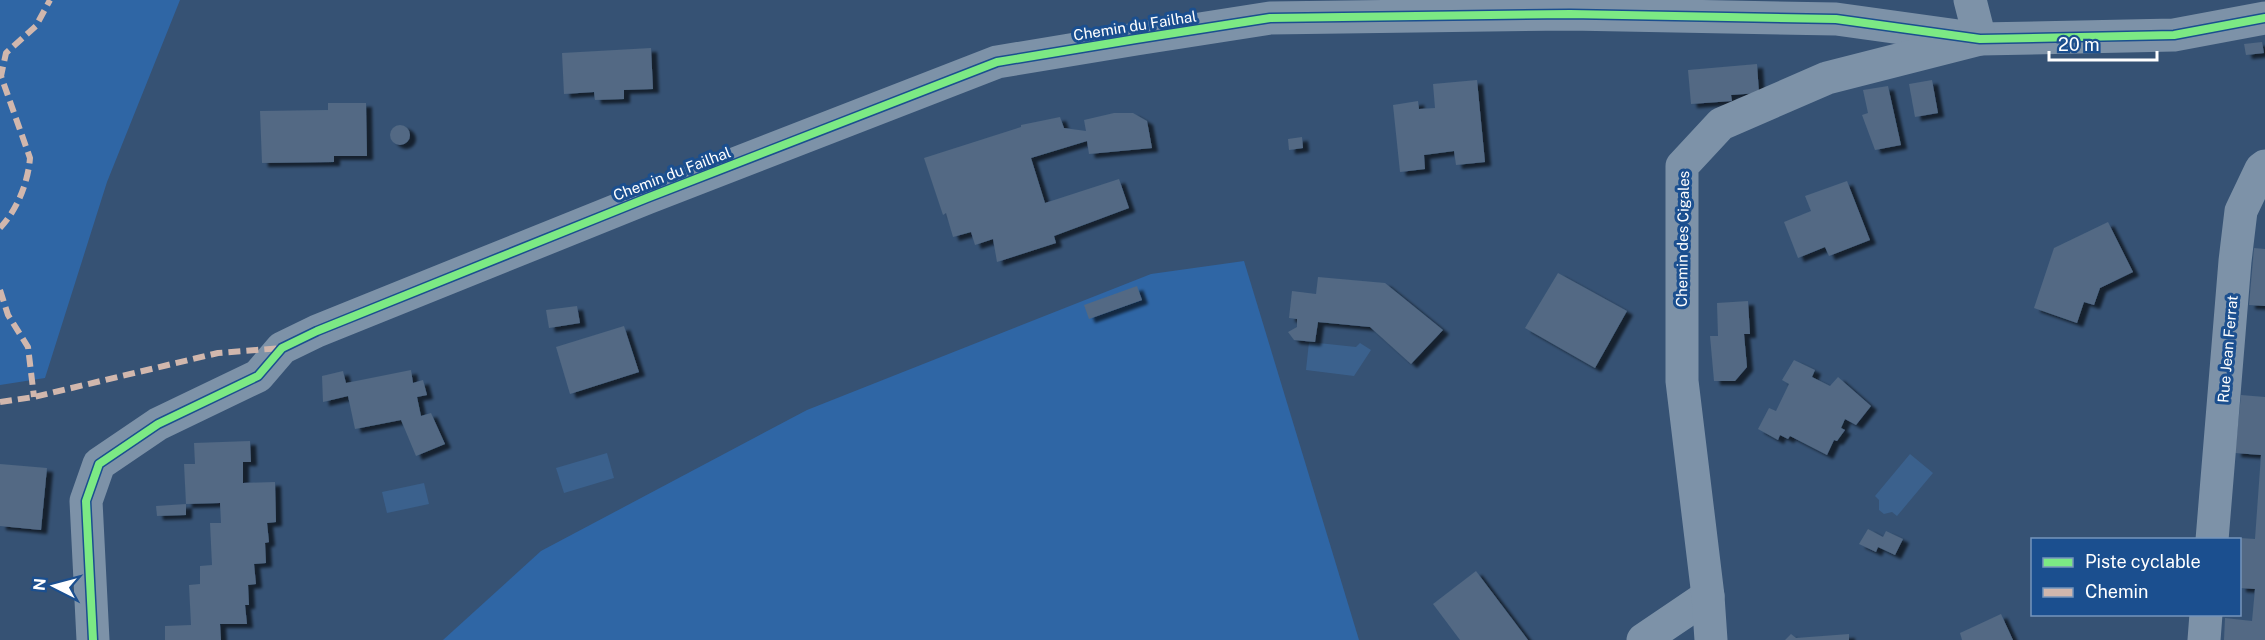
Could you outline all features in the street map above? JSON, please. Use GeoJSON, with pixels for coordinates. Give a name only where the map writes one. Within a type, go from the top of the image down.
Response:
{"type":"FeatureCollection","features":[{"type":"Feature","properties":{"kind":"street"},"geometry":{"type":"LineString","coordinates":[[1970,0],[1980,39]]}},
{"type":"Feature","properties":{"kind":"street","name":"Chemin du Failhal"},"geometry":{"type":"LineString","coordinates":[[93,640],[86,501],[99,464],[158,424],[258,376],[282,348],[317,331],[647,198],[997,62],[1270,18],[1570,14],[1836,19],[1980,39],[2174,35],[2265,18]]}},
{"type":"Feature","properties":{"kind":"street","name":"Chemin des Cigales"},"geometry":{"type":"LineString","coordinates":[[1711,640],[1708,596],[1682,381],[1682,166],[1721,124],[1817,83],[1980,39]]}},
{"type":"Feature","properties":{"kind":"street","name":"Rue Jean Ferrat"},"geometry":{"type":"LineString","coordinates":[[2212,538],[2241,212],[2261,169],[2265,166]]}},
{"type":"Feature","properties":{"kind":"street"},"geometry":{"type":"LineString","coordinates":[[1642,640],[1708,596]]}},
{"type":"Feature","properties":{"kind":"street"},"geometry":{"type":"LineString","coordinates":[[2204,640],[2206,616]]}},
{"type":"Feature","properties":{"kind":"shaded area"},"geometry":{"type":"Polygon","coordinates":[[[0,0],[180,0],[107,182],[45,378],[0,385],[0,0]]]}},
{"type":"Feature","properties":{"kind":"shaded area"},"geometry":{"type":"Polygon","coordinates":[[[1244,261],[1359,640],[443,640],[541,551],[807,410],[1151,274],[1244,261]]]}},
{"type":"Feature","properties":{"kind":"shaded area"},"geometry":{"type":"Polygon","coordinates":[[[1309,342],[1356,347],[1360,343],[1371,350],[1354,376],[1306,370],[1309,342]]]}},
{"type":"Feature","properties":{"kind":"shaded area"},"geometry":{"type":"Polygon","coordinates":[[[607,453],[614,478],[564,493],[556,468],[607,453]]]}},
{"type":"Feature","properties":{"kind":"shaded area"},"geometry":{"type":"Polygon","coordinates":[[[1910,454],[1933,473],[1897,516],[1892,512],[1884,514],[1879,510],[1879,500],[1875,496],[1910,454]]]}},
{"type":"Feature","properties":{"kind":"shaded area"},"geometry":{"type":"Polygon","coordinates":[[[424,483],[429,504],[387,513],[382,492],[424,483]]]}},
{"type":"Feature","properties":{"kind":"building"},"geometry":{"type":"Polygon","coordinates":[[[2262,42],[2264,53],[2246,55],[2244,44],[2262,42]]]}},
{"type":"Feature","properties":{"kind":"building"},"geometry":{"type":"Polygon","coordinates":[[[651,48],[653,89],[624,90],[624,99],[595,100],[594,92],[564,94],[562,53],[651,48]]]}},
{"type":"Feature","properties":{"kind":"building"},"geometry":{"type":"Polygon","coordinates":[[[1757,64],[1759,93],[1731,95],[1732,101],[1691,104],[1688,70],[1757,64]]]}},
{"type":"Feature","properties":{"kind":"building"},"geometry":{"type":"Polygon","coordinates":[[[1477,80],[1485,162],[1456,165],[1454,151],[1424,155],[1425,169],[1400,172],[1393,105],[1418,101],[1419,109],[1435,108],[1433,84],[1477,80]]]}},
{"type":"Feature","properties":{"kind":"building"},"geometry":{"type":"Polygon","coordinates":[[[1932,80],[1938,113],[1915,117],[1909,84],[1932,80]]]}},
{"type":"Feature","properties":{"kind":"building"},"geometry":{"type":"Polygon","coordinates":[[[1888,86],[1901,145],[1875,150],[1862,115],[1868,113],[1863,90],[1888,86]]]}},
{"type":"Feature","properties":{"kind":"building"},"geometry":{"type":"Polygon","coordinates":[[[328,103],[366,103],[367,156],[334,156],[334,162],[262,163],[260,111],[328,110],[328,103]]]}},
{"type":"Feature","properties":{"kind":"building"},"geometry":{"type":"Polygon","coordinates":[[[1114,113],[1133,113],[1147,121],[1152,148],[1089,154],[1087,141],[1031,158],[1045,203],[1119,179],[1129,208],[1054,236],[1056,243],[997,262],[993,239],[975,245],[971,232],[953,237],[946,213],[943,215],[924,158],[1021,127],[1021,125],[1060,117],[1064,128],[1086,131],[1084,120],[1114,113]]]}},
{"type":"Feature","properties":{"kind":"building"},"geometry":{"type":"Polygon","coordinates":[[[400,125],[407,128],[410,135],[407,142],[400,145],[393,142],[390,135],[393,128],[400,125]]]}},
{"type":"Feature","properties":{"kind":"building"},"geometry":{"type":"Polygon","coordinates":[[[1302,137],[1303,148],[1289,150],[1288,139],[1302,137]]]}},
{"type":"Feature","properties":{"kind":"building"},"geometry":{"type":"Polygon","coordinates":[[[1847,181],[1870,240],[1829,256],[1825,247],[1798,258],[1784,222],[1811,211],[1805,196],[1847,181]]]}},
{"type":"Feature","properties":{"kind":"building"},"geometry":{"type":"Polygon","coordinates":[[[2108,222],[2133,272],[2100,288],[2094,305],[2084,302],[2077,323],[2034,308],[2054,248],[2108,222]]]}},
{"type":"Feature","properties":{"kind":"building"},"geometry":{"type":"Polygon","coordinates":[[[2254,248],[2265,249],[2265,306],[2249,305],[2254,248]]]}},
{"type":"Feature","properties":{"kind":"building"},"geometry":{"type":"Polygon","coordinates":[[[1558,273],[1627,311],[1595,368],[1525,328],[1558,273]]]}},
{"type":"Feature","properties":{"kind":"building"},"geometry":{"type":"Polygon","coordinates":[[[1318,277],[1385,283],[1443,330],[1411,364],[1370,327],[1318,322],[1315,342],[1294,340],[1288,332],[1297,327],[1297,319],[1289,318],[1292,291],[1316,294],[1318,277]]]}},
{"type":"Feature","properties":{"kind":"building"},"geometry":{"type":"Polygon","coordinates":[[[1137,286],[1142,300],[1089,319],[1084,305],[1137,286]]]}},
{"type":"Feature","properties":{"kind":"building"},"geometry":{"type":"Polygon","coordinates":[[[1748,301],[1750,334],[1744,334],[1747,367],[1735,381],[1714,381],[1710,336],[1718,336],[1717,303],[1748,301]]]}},
{"type":"Feature","properties":{"kind":"building"},"geometry":{"type":"Polygon","coordinates":[[[577,306],[580,323],[549,328],[546,310],[577,306]]]}},
{"type":"Feature","properties":{"kind":"building"},"geometry":{"type":"Polygon","coordinates":[[[624,326],[639,372],[570,394],[556,347],[624,326]]]}},
{"type":"Feature","properties":{"kind":"building"},"geometry":{"type":"Polygon","coordinates":[[[1794,360],[1815,370],[1812,377],[1830,386],[1838,377],[1871,406],[1856,425],[1845,419],[1841,428],[1845,430],[1837,441],[1834,440],[1827,455],[1790,436],[1788,439],[1780,435],[1778,440],[1758,429],[1769,408],[1776,411],[1789,384],[1782,380],[1794,360]]]}},
{"type":"Feature","properties":{"kind":"building"},"geometry":{"type":"Polygon","coordinates":[[[411,370],[413,383],[423,380],[427,395],[417,397],[421,416],[431,413],[445,444],[416,456],[401,420],[355,429],[348,396],[323,402],[322,376],[343,371],[346,383],[411,370]]]}},
{"type":"Feature","properties":{"kind":"building"},"geometry":{"type":"Polygon","coordinates":[[[2241,395],[2265,397],[2265,640],[2224,640],[2225,618],[2252,621],[2255,589],[2241,588],[2241,538],[2255,539],[2261,455],[2235,453],[2241,395]]]}},
{"type":"Feature","properties":{"kind":"building"},"geometry":{"type":"Polygon","coordinates":[[[250,441],[251,462],[243,462],[243,483],[275,482],[276,522],[267,523],[269,542],[265,543],[266,563],[254,564],[256,584],[248,585],[249,605],[245,605],[247,624],[220,624],[221,640],[165,640],[165,626],[191,625],[189,585],[200,584],[200,566],[212,565],[210,523],[221,523],[220,503],[186,504],[184,464],[195,464],[194,443],[250,441]]]}},
{"type":"Feature","properties":{"kind":"building"},"geometry":{"type":"Polygon","coordinates":[[[0,464],[47,468],[41,530],[0,526],[0,464]]]}},
{"type":"Feature","properties":{"kind":"building"},"geometry":{"type":"Polygon","coordinates":[[[186,504],[186,515],[157,516],[156,506],[186,504]]]}},
{"type":"Feature","properties":{"kind":"building"},"geometry":{"type":"Polygon","coordinates":[[[1868,529],[1883,537],[1886,531],[1903,539],[1895,555],[1878,547],[1876,552],[1859,544],[1868,529]]]}},
{"type":"Feature","properties":{"kind":"building"},"geometry":{"type":"Polygon","coordinates":[[[1476,571],[1528,640],[1460,640],[1433,604],[1476,571]]]}},
{"type":"Feature","properties":{"kind":"building"},"geometry":{"type":"Polygon","coordinates":[[[2001,614],[2013,640],[1962,640],[1960,633],[2001,614]]]}},
{"type":"Feature","properties":{"kind":"building"},"geometry":{"type":"Polygon","coordinates":[[[1791,634],[1796,638],[1849,634],[1849,640],[1785,640],[1791,634]]]}},
{"type":"Feature","properties":{"kind":"marked path"},"geometry":{"type":"LineString","coordinates":[[0,228],[12,213],[21,196],[30,158],[1,76],[6,53],[36,26],[50,0]]}},
{"type":"Feature","properties":{"kind":"marked path"},"geometry":{"type":"LineString","coordinates":[[0,290],[8,315],[28,347],[34,397]]}},
{"type":"Feature","properties":{"kind":"marked path"},"geometry":{"type":"LineString","coordinates":[[0,402],[34,397],[218,353],[282,348]]}},
{"type":"Feature","properties":{"kind":"cycle path"},"geometry":{"type":"LineString","coordinates":[[93,640],[86,501],[99,464],[158,424],[258,376],[282,348],[317,331],[647,198],[997,62],[1270,18],[1570,14],[1836,19],[1980,39],[2174,35],[2265,18]]}}]}
